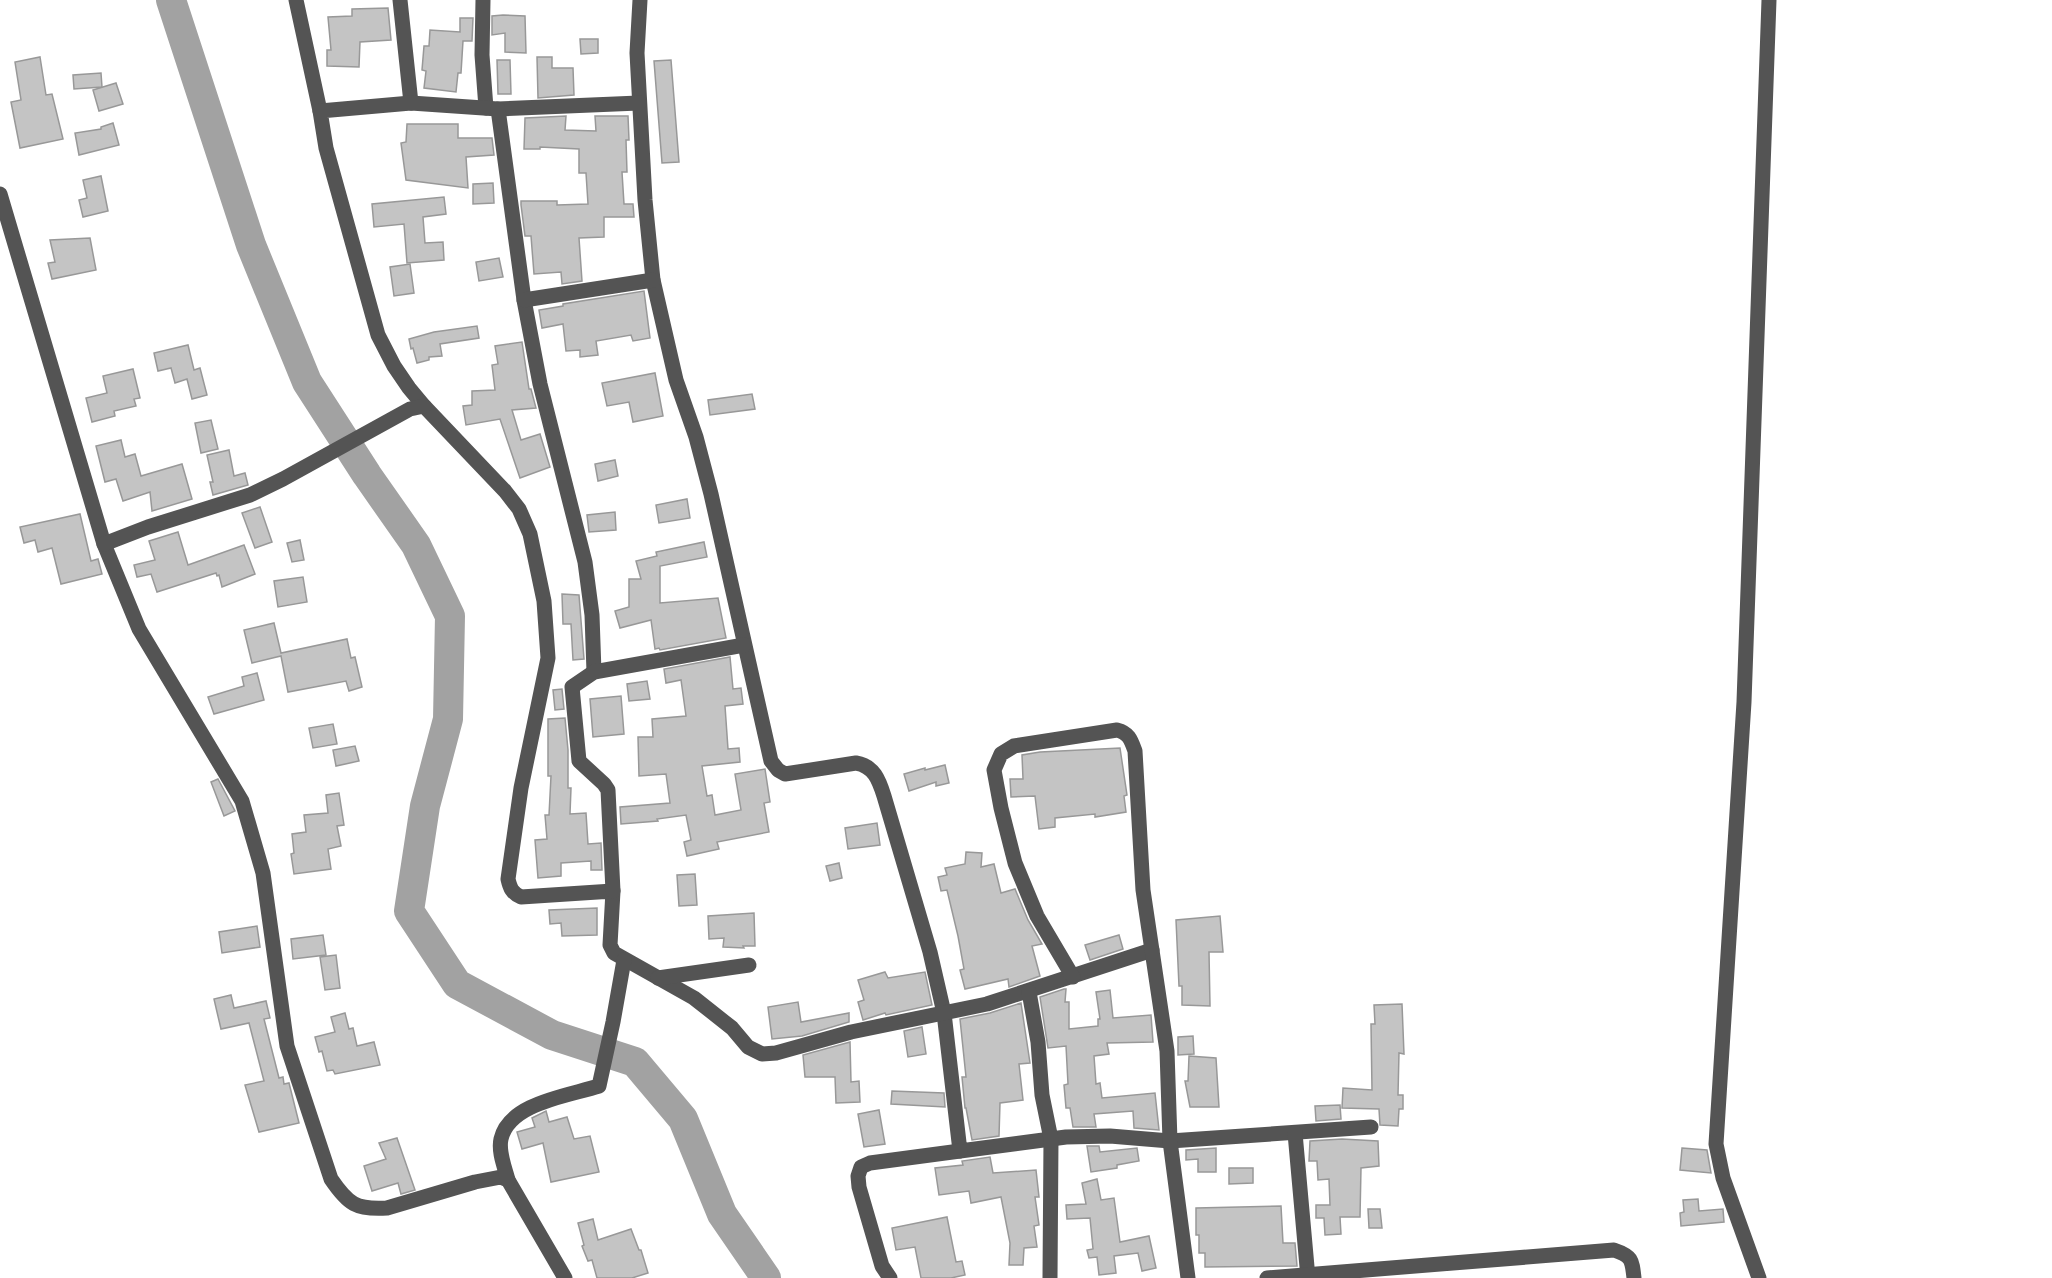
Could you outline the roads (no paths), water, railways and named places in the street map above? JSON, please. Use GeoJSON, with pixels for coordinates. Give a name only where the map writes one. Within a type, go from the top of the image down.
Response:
{"type":"FeatureCollection","features":[{"type":"Feature","properties":{"kind":"street"},"geometry":{"type":"LineString","coordinates":[[297,0],[326,148],[378,335],[417,408],[505,491],[519,508],[531,534],[545,610],[548,658],[521,788],[508,879],[510,888],[513,893],[521,897],[613,891]]}},
{"type":"Feature","properties":{"kind":"street"},"geometry":{"type":"LineString","coordinates":[[400,0],[411,103]]}},
{"type":"Feature","properties":{"kind":"street"},"geometry":{"type":"LineString","coordinates":[[483,0],[483,55],[524,300],[540,384],[585,562],[592,615],[594,672]]}},
{"type":"Feature","properties":{"kind":"street"},"geometry":{"type":"LineString","coordinates":[[640,0],[637,53],[639,103],[652,280],[676,380],[696,437],[711,494],[771,762],[785,774],[856,763],[865,765],[876,776],[930,952],[944,1013],[960,1151]]}},
{"type":"Feature","properties":{"kind":"street"},"geometry":{"type":"LineString","coordinates":[[1759,1278],[1723,1178],[1716,1144],[1744,702],[1769,0]]}},
{"type":"Feature","properties":{"kind":"street"},"geometry":{"type":"LineString","coordinates":[[320,111],[411,103],[492,108],[639,103]]}},
{"type":"Feature","properties":{"kind":"street"},"geometry":{"type":"LineString","coordinates":[[0,194],[104,544],[139,629],[242,801],[263,873],[287,1046],[331,1179],[340,1193],[350,1202],[356,1206],[372,1209],[387,1208],[475,1182],[501,1177],[508,1180]]}},
{"type":"Feature","properties":{"kind":"street"},"geometry":{"type":"LineString","coordinates":[[524,300],[652,280]]}},
{"type":"Feature","properties":{"kind":"street"},"geometry":{"type":"LineString","coordinates":[[104,544],[148,527],[250,495],[417,408]]}},
{"type":"Feature","properties":{"kind":"street"},"geometry":{"type":"LineString","coordinates":[[744,645],[594,672],[572,687],[579,761],[608,790],[613,891],[610,945],[614,953],[694,998],[732,1028],[748,1047],[762,1054],[776,1053],[851,1032],[987,1004],[1152,950]]}},
{"type":"Feature","properties":{"kind":"street"},"geometry":{"type":"LineString","coordinates":[[1073,977],[1037,916],[1015,863],[994,770],[1001,754],[1014,746],[1117,730],[1125,732],[1135,751],[1142,880],[1167,1051],[1170,1141],[1188,1278]]}},
{"type":"Feature","properties":{"kind":"street"},"geometry":{"type":"LineString","coordinates":[[565,1278],[508,1180],[502,1160],[500,1141],[506,1126],[513,1118],[531,1107],[599,1086],[624,960]]}},
{"type":"Feature","properties":{"kind":"street"},"geometry":{"type":"LineString","coordinates":[[658,978],[749,965]]}},
{"type":"Feature","properties":{"kind":"street"},"geometry":{"type":"LineString","coordinates":[[1029,992],[1038,1042],[1042,1095],[1051,1139],[1050,1278]]}},
{"type":"Feature","properties":{"kind":"street"},"geometry":{"type":"LineString","coordinates":[[890,1278],[882,1266],[859,1187],[858,1176],[861,1167],[870,1163],[1066,1137],[1110,1136],[1170,1141],[1371,1126]]}},
{"type":"Feature","properties":{"kind":"street"},"geometry":{"type":"LineString","coordinates":[[1295,1133],[1308,1276]]}},
{"type":"Feature","properties":{"kind":"street"},"geometry":{"type":"LineString","coordinates":[[1267,1278],[1614,1250],[1624,1253],[1632,1261],[1634,1278]]}},
{"type":"Feature","properties":{"kind":"waterway"},"geometry":{"type":"LineString","coordinates":[[171,0],[251,245],[307,382],[367,475],[416,545],[450,616],[448,719],[425,806],[409,911],[457,984],[552,1035],[635,1062],[683,1119],[722,1214],[766,1278]]}}]}
